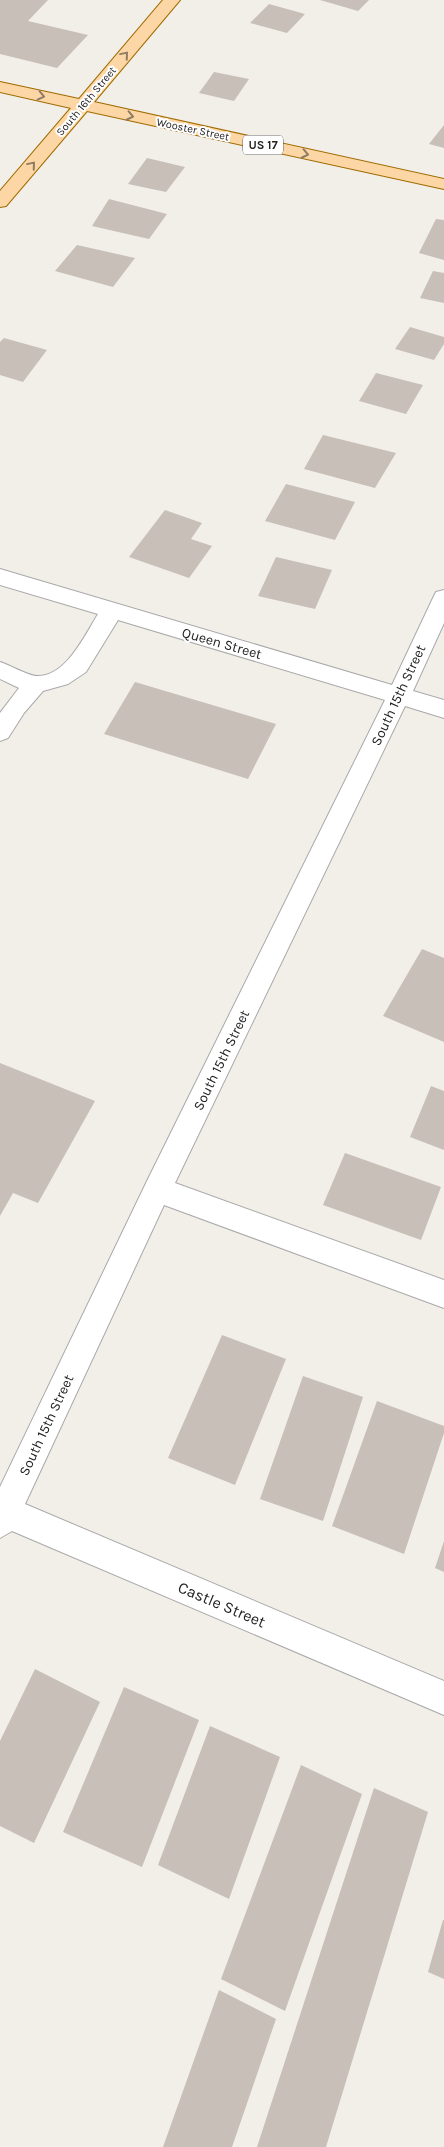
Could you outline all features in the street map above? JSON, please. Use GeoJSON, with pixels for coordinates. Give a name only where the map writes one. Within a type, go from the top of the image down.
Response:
{"type":"FeatureCollection","features":[{"type":"Feature","properties":{"kind":"main road","name":"South 16th Street"},"geometry":{"type":"LineString","coordinates":[[0,202],[172,0]]}},
{"type":"Feature","properties":{"kind":"main road","name":"Wooster Street"},"geometry":{"type":"LineString","coordinates":[[0,87],[444,184]]}},
{"type":"Feature","properties":{"kind":"street","name":"Queen Street"},"geometry":{"type":"LineString","coordinates":[[0,577],[444,709]]}},
{"type":"Feature","properties":{"kind":"street","name":"South 15th Street"},"geometry":{"type":"LineString","coordinates":[[2,1515],[157,1190],[399,695],[444,598]]}},
{"type":"Feature","properties":{"kind":"street"},"geometry":{"type":"LineString","coordinates":[[0,732],[8,704],[35,685],[60,678],[78,666],[112,611]]}},
{"type":"Feature","properties":{"kind":"street"},"geometry":{"type":"LineString","coordinates":[[0,670],[35,685]]}},
{"type":"Feature","properties":{"kind":"street"},"geometry":{"type":"LineString","coordinates":[[157,1190],[444,1294]]}},
{"type":"Feature","properties":{"kind":"street","name":"Castle Street"},"geometry":{"type":"LineString","coordinates":[[2,1515],[444,1698]]}},
{"type":"Feature","properties":{"kind":"building"},"geometry":{"type":"Polygon","coordinates":[[[0,0],[48,0],[28,21],[88,35],[57,68],[0,54],[0,0]]]}},
{"type":"Feature","properties":{"kind":"building"},"geometry":{"type":"Polygon","coordinates":[[[320,0],[369,0],[358,11],[320,0]]]}},
{"type":"Feature","properties":{"kind":"building"},"geometry":{"type":"Polygon","coordinates":[[[269,4],[305,14],[287,33],[250,23],[269,4]]]}},
{"type":"Feature","properties":{"kind":"building"},"geometry":{"type":"Polygon","coordinates":[[[214,72],[249,79],[234,101],[199,93],[214,72]]]}},
{"type":"Feature","properties":{"kind":"building"},"geometry":{"type":"Polygon","coordinates":[[[444,125],[444,148],[429,144],[444,125]]]}},
{"type":"Feature","properties":{"kind":"building"},"geometry":{"type":"Polygon","coordinates":[[[147,158],[185,167],[166,192],[128,184],[147,158]]]}},
{"type":"Feature","properties":{"kind":"building"},"geometry":{"type":"Polygon","coordinates":[[[109,199],[167,214],[149,239],[92,226],[109,199]]]}},
{"type":"Feature","properties":{"kind":"building"},"geometry":{"type":"Polygon","coordinates":[[[436,219],[444,220],[444,260],[419,253],[436,219]]]}},
{"type":"Feature","properties":{"kind":"building"},"geometry":{"type":"Polygon","coordinates":[[[77,245],[135,258],[113,287],[55,271],[77,245]]]}},
{"type":"Feature","properties":{"kind":"building"},"geometry":{"type":"Polygon","coordinates":[[[433,271],[444,273],[444,303],[420,298],[433,271]]]}},
{"type":"Feature","properties":{"kind":"building"},"geometry":{"type":"Polygon","coordinates":[[[410,327],[444,337],[444,344],[434,360],[395,349],[410,327]]]}},
{"type":"Feature","properties":{"kind":"building"},"geometry":{"type":"Polygon","coordinates":[[[4,338],[47,350],[23,382],[0,375],[0,342],[4,338]]]}},
{"type":"Feature","properties":{"kind":"building"},"geometry":{"type":"Polygon","coordinates":[[[376,373],[423,385],[406,414],[359,401],[376,373]]]}},
{"type":"Feature","properties":{"kind":"building"},"geometry":{"type":"Polygon","coordinates":[[[323,435],[396,453],[375,488],[304,469],[323,435]]]}},
{"type":"Feature","properties":{"kind":"building"},"geometry":{"type":"Polygon","coordinates":[[[286,484],[355,502],[335,540],[265,521],[286,484]]]}},
{"type":"Feature","properties":{"kind":"building"},"geometry":{"type":"Polygon","coordinates":[[[165,510],[202,523],[191,539],[212,546],[189,578],[129,557],[165,510]]]}},
{"type":"Feature","properties":{"kind":"building"},"geometry":{"type":"Polygon","coordinates":[[[276,557],[332,570],[315,609],[258,596],[276,557]]]}},
{"type":"Feature","properties":{"kind":"building"},"geometry":{"type":"Polygon","coordinates":[[[135,682],[276,724],[248,779],[104,734],[135,682]]]}},
{"type":"Feature","properties":{"kind":"building"},"geometry":{"type":"Polygon","coordinates":[[[422,949],[444,958],[444,1042],[383,1016],[422,949]]]}},
{"type":"Feature","properties":{"kind":"building"},"geometry":{"type":"Polygon","coordinates":[[[0,1063],[95,1101],[38,1203],[13,1193],[0,1216],[0,1063]]]}},
{"type":"Feature","properties":{"kind":"building"},"geometry":{"type":"Polygon","coordinates":[[[431,1086],[444,1091],[444,1150],[410,1137],[431,1086]]]}},
{"type":"Feature","properties":{"kind":"building"},"geometry":{"type":"Polygon","coordinates":[[[345,1153],[441,1187],[421,1240],[323,1205],[345,1153]]]}},
{"type":"Feature","properties":{"kind":"building"},"geometry":{"type":"Polygon","coordinates":[[[222,1335],[286,1359],[235,1485],[168,1458],[222,1335]]]}},
{"type":"Feature","properties":{"kind":"building"},"geometry":{"type":"Polygon","coordinates":[[[303,1376],[363,1397],[323,1521],[260,1499],[303,1376]]]}},
{"type":"Feature","properties":{"kind":"building"},"geometry":{"type":"Polygon","coordinates":[[[377,1401],[444,1426],[444,1433],[404,1554],[332,1526],[377,1401]]]}},
{"type":"Feature","properties":{"kind":"building"},"geometry":{"type":"Polygon","coordinates":[[[444,1541],[444,1572],[435,1568],[444,1541]]]}},
{"type":"Feature","properties":{"kind":"building"},"geometry":{"type":"Polygon","coordinates":[[[35,1669],[100,1702],[34,1843],[0,1826],[0,1741],[35,1669]]]}},
{"type":"Feature","properties":{"kind":"building"},"geometry":{"type":"Polygon","coordinates":[[[124,1687],[199,1720],[142,1867],[63,1832],[124,1687]]]}},
{"type":"Feature","properties":{"kind":"building"},"geometry":{"type":"Polygon","coordinates":[[[210,1726],[280,1757],[229,1899],[158,1865],[210,1726]]]}},
{"type":"Feature","properties":{"kind":"building"},"geometry":{"type":"Polygon","coordinates":[[[301,1765],[362,1794],[285,2011],[221,1979],[301,1765]]]}},
{"type":"Feature","properties":{"kind":"building"},"geometry":{"type":"Polygon","coordinates":[[[374,1788],[428,1812],[326,2147],[257,2147],[374,1788]]]}},
{"type":"Feature","properties":{"kind":"building"},"geometry":{"type":"Polygon","coordinates":[[[444,1920],[444,1979],[428,1972],[444,1920]]]}},
{"type":"Feature","properties":{"kind":"building"},"geometry":{"type":"Polygon","coordinates":[[[219,1990],[276,2019],[232,2147],[163,2147],[219,1990]]]}}]}
